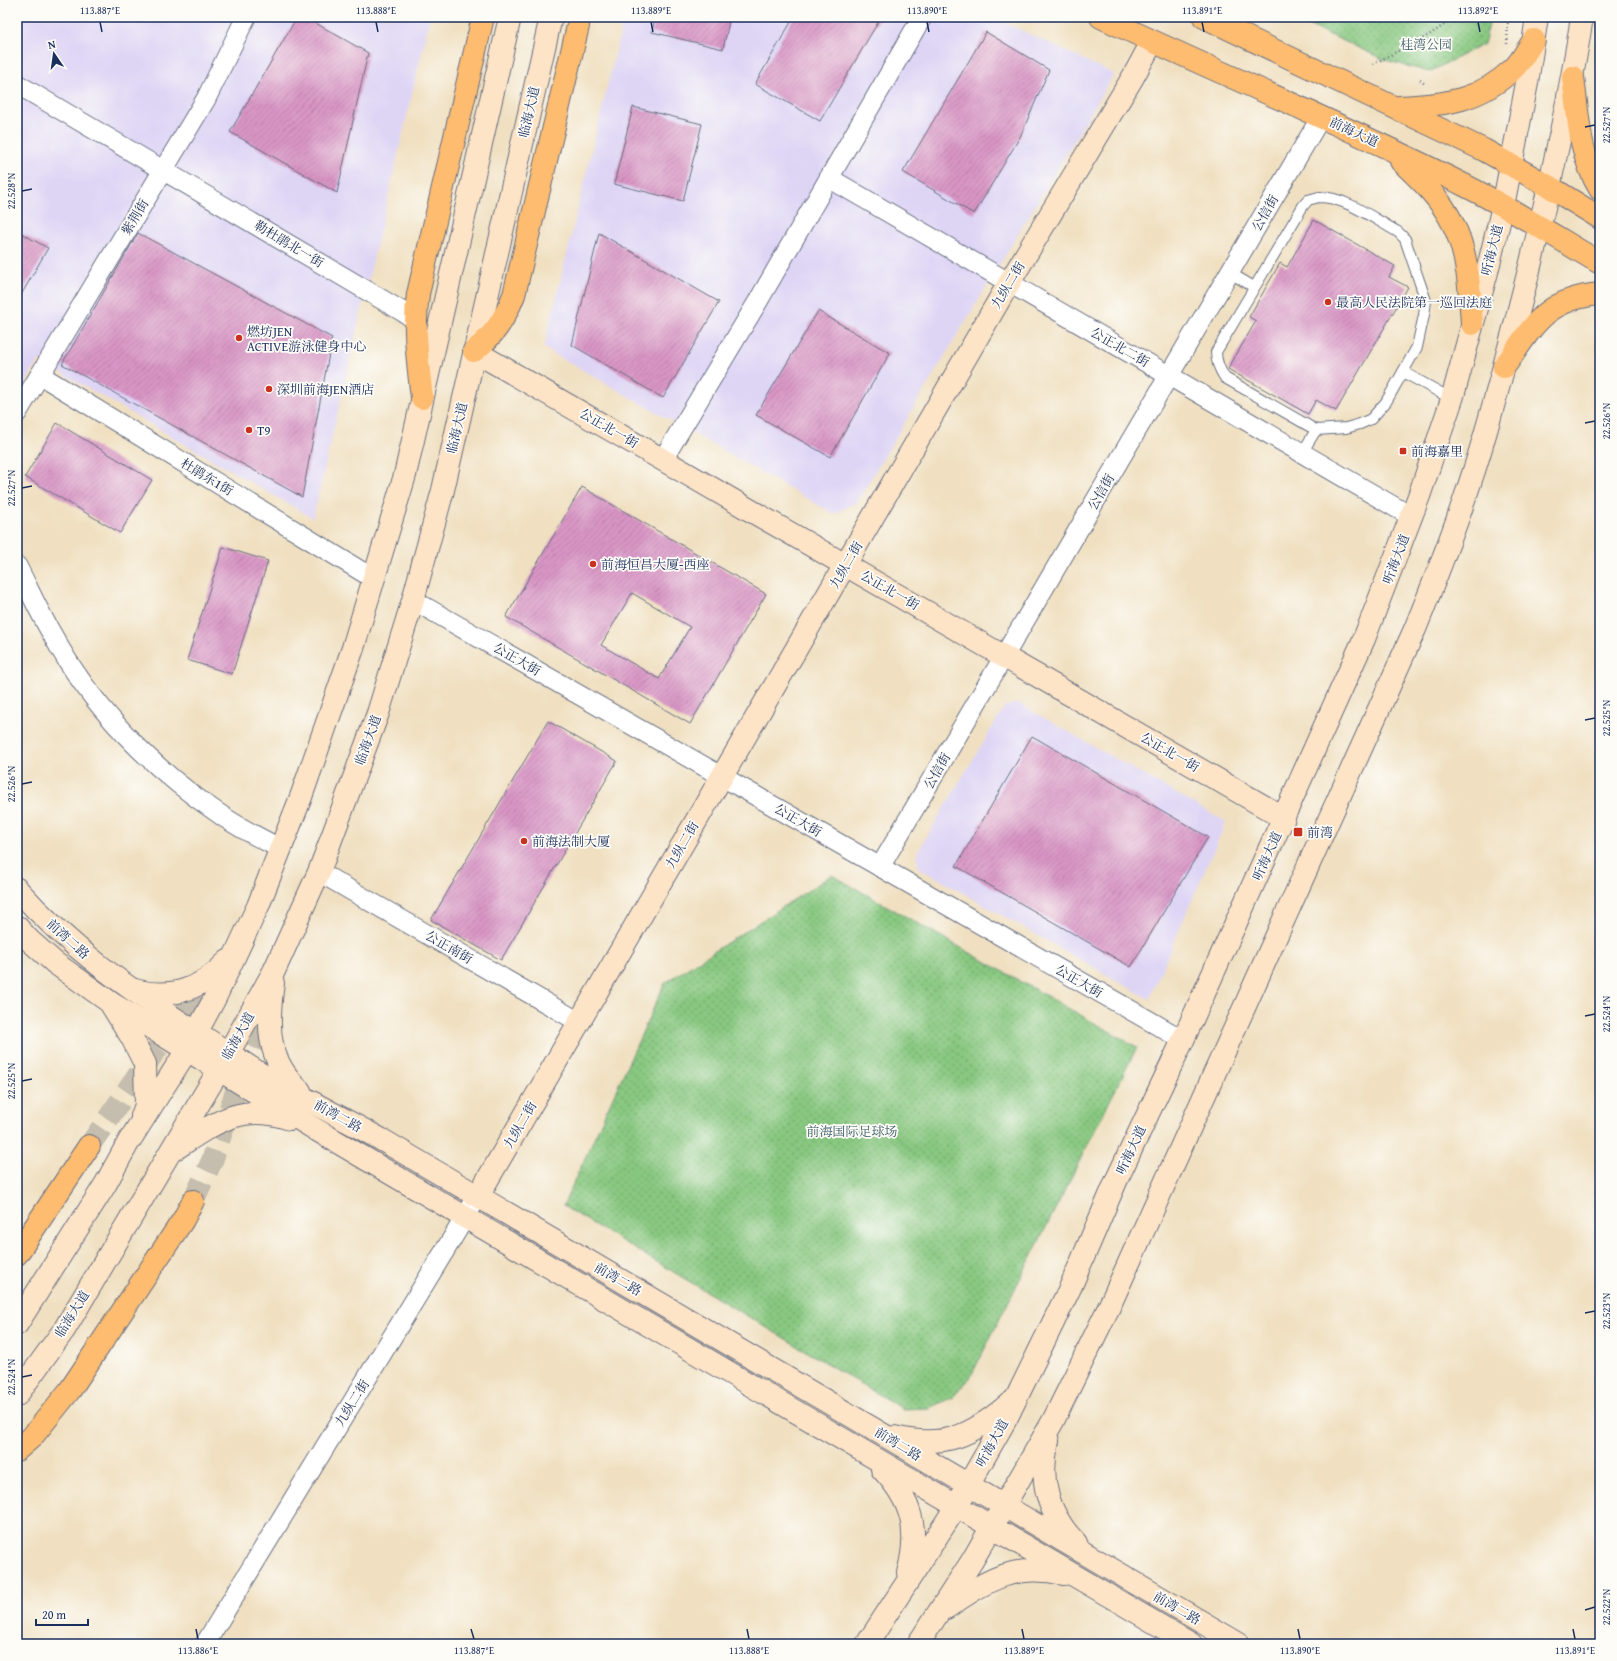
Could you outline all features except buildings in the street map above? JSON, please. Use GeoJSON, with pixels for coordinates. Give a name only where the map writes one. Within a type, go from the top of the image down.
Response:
{"type":"FeatureCollection","features":[{"type":"Feature","properties":{"kind":"main road"},"geometry":{"type":"LineString","coordinates":[[422,398],[415,337],[415,319],[420,281],[483,17]]}},
{"type":"Feature","properties":{"kind":"main road"},"geometry":{"type":"LineString","coordinates":[[17,1324],[76,1233],[191,1041],[215,998],[234,954],[258,906],[281,849],[324,732],[374,579],[405,475],[510,17]]}},
{"type":"Feature","properties":{"kind":"main road","name":"临海大道"},"geometry":{"type":"LineString","coordinates":[[17,1395],[64,1330],[224,1062],[274,971],[319,872],[378,714],[413,600],[443,490],[551,17]]}},
{"type":"Feature","properties":{"kind":"main road","name":"前海大道"},"geometry":{"type":"LineString","coordinates":[[1100,17],[1152,42],[1322,117],[1465,185],[1600,263]]}},
{"type":"Feature","properties":{"kind":"main road"},"geometry":{"type":"LineString","coordinates":[[1204,17],[1484,150],[1550,187],[1600,218]]}},
{"type":"Feature","properties":{"kind":"main road","name":"听海大道"},"geometry":{"type":"LineString","coordinates":[[868,1644],[969,1486],[1016,1397],[1070,1288],[1136,1139],[1183,1040],[1364,639],[1412,517],[1452,400],[1487,272],[1503,206],[1528,83],[1537,17]]}},
{"type":"Feature","properties":{"kind":"main road"},"geometry":{"type":"LineString","coordinates":[[918,1644],[1005,1507],[1053,1421],[1109,1307],[1416,629],[1441,566],[1486,433],[1550,187],[1573,77],[1582,17]]}},
{"type":"Feature","properties":{"kind":"main road"},"geometry":{"type":"LineString","coordinates":[[474,351],[489,339],[498,328],[514,295],[578,26]]}},
{"type":"Feature","properties":{"kind":"main road"},"geometry":{"type":"LineString","coordinates":[[1396,107],[1431,106],[1457,102],[1478,94],[1498,82],[1515,67],[1534,40]]}},
{"type":"Feature","properties":{"kind":"main road","name":"九纵二街"},"geometry":{"type":"LineString","coordinates":[[478,1196],[1009,283],[1133,77],[1152,42]]}},
{"type":"Feature","properties":{"kind":"main road"},"geometry":{"type":"LineString","coordinates":[[1573,77],[1580,135],[1586,159],[1600,189]]}},
{"type":"Feature","properties":{"kind":"main road"},"geometry":{"type":"LineString","coordinates":[[1385,146],[1416,175],[1438,199],[1454,225],[1463,254],[1470,288],[1472,324]]}},
{"type":"Feature","properties":{"kind":"main road"},"geometry":{"type":"LineString","coordinates":[[1504,366],[1530,330],[1543,315],[1553,307],[1566,300],[1600,294]]}},
{"type":"Feature","properties":{"kind":"main road","name":"公正北一街"},"geometry":{"type":"LineString","coordinates":[[474,351],[1284,818]]}},
{"type":"Feature","properties":{"kind":"main road","name":"前湾二路"},"geometry":{"type":"LineString","coordinates":[[17,889],[63,936],[191,1041]]}},
{"type":"Feature","properties":{"kind":"main road","name":"前湾二路"},"geometry":{"type":"LineString","coordinates":[[17,927],[55,963],[110,1003],[191,1041],[224,1062],[315,1129],[1191,1644]]}},
{"type":"Feature","properties":{"kind":"main road"},"geometry":{"type":"LineString","coordinates":[[128,988],[149,993],[166,994],[180,992],[211,977],[234,954]]}},
{"type":"Feature","properties":{"kind":"main road"},"geometry":{"type":"LineString","coordinates":[[274,971],[270,1006],[270,1037],[278,1061],[284,1072],[293,1085],[310,1100]]}},
{"type":"Feature","properties":{"kind":"main road"},"geometry":{"type":"LineString","coordinates":[[110,1003],[132,1038],[145,1064],[146,1105],[140,1125]]}},
{"type":"Feature","properties":{"kind":"main road","name":"前湾二路"},"geometry":{"type":"LineString","coordinates":[[224,1062],[310,1100],[384,1141],[1239,1644]]}},
{"type":"Feature","properties":{"kind":"main road"},"geometry":{"type":"LineString","coordinates":[[169,1153],[209,1126],[235,1116],[250,1113],[269,1114],[288,1118],[315,1129]]}},
{"type":"Feature","properties":{"kind":"main road"},"geometry":{"type":"LineString","coordinates":[[17,1254],[90,1146]]}},
{"type":"Feature","properties":{"kind":"main road"},"geometry":{"type":"LineString","coordinates":[[17,1450],[32,1437],[70,1390],[183,1220],[193,1201]]}},
{"type":"Feature","properties":{"kind":"main road"},"geometry":{"type":"LineString","coordinates":[[876,1431],[895,1437],[918,1441],[954,1439],[972,1432],[990,1420],[1016,1397]]}},
{"type":"Feature","properties":{"kind":"main road"},"geometry":{"type":"LineString","coordinates":[[1053,1421],[1043,1467],[1044,1486],[1048,1501],[1063,1529],[1092,1557]]}},
{"type":"Feature","properties":{"kind":"main road"},"geometry":{"type":"LineString","coordinates":[[862,1451],[883,1469],[894,1482],[904,1496],[910,1513],[913,1528],[912,1561],[905,1586]]}},
{"type":"Feature","properties":{"kind":"main road"},"geometry":{"type":"LineString","coordinates":[[939,1613],[988,1581],[1006,1574],[1024,1571],[1043,1571],[1063,1574],[1088,1584]]}},
{"type":"Feature","properties":{"kind":"street","name":"紫荆街"},"geometry":{"type":"LineString","coordinates":[[17,414],[206,99],[246,17]]}},
{"type":"Feature","properties":{"kind":"street"},"geometry":{"type":"LineString","coordinates":[[663,459],[757,303],[922,17]]}},
{"type":"Feature","properties":{"kind":"street","name":"勒杜鹃北一街"},"geometry":{"type":"LineString","coordinates":[[17,84],[415,319]]}},
{"type":"Feature","properties":{"kind":"street","name":"公信街"},"geometry":{"type":"LineString","coordinates":[[880,867],[1322,117]]}},
{"type":"Feature","properties":{"kind":"street","name":"公正北二街"},"geometry":{"type":"LineString","coordinates":[[829,178],[1412,517]]}},
{"type":"Feature","properties":{"kind":"street","name":"杜鹃东1街"},"geometry":{"type":"LineString","coordinates":[[40,375],[374,579]]}},
{"type":"Feature","properties":{"kind":"street"},"geometry":{"type":"LineString","coordinates":[[17,566],[52,635],[68,661],[125,734],[147,756],[194,796],[219,814],[281,849]]}},
{"type":"Feature","properties":{"kind":"street","name":"公正大街"},"geometry":{"type":"LineString","coordinates":[[413,600],[1183,1040]]}},
{"type":"Feature","properties":{"kind":"street","name":"公正南街"},"geometry":{"type":"LineString","coordinates":[[319,872],[579,1022]]}},
{"type":"Feature","properties":{"kind":"street","name":"九纵二街"},"geometry":{"type":"LineString","coordinates":[[205,1644],[466,1218],[478,1196]]}},
{"type":"Feature","properties":{"kind":"lane"},"geometry":{"type":"LineString","coordinates":[[1319,197],[1327,197],[1341,201],[1398,232],[1405,239],[1426,301],[1417,347],[1403,372],[1386,402],[1371,419],[1346,428],[1316,430],[1225,378],[1220,370],[1216,358],[1216,352],[1308,200],[1319,197]]}},
{"type":"Feature","properties":{"kind":"lane"},"geometry":{"type":"LineString","coordinates":[[1230,273],[1254,287]]}},
{"type":"Feature","properties":{"kind":"lane"},"geometry":{"type":"LineString","coordinates":[[1403,372],[1452,400]]}},
{"type":"Feature","properties":{"kind":"lane"},"geometry":{"type":"LineString","coordinates":[[1302,453],[1316,430]]}},
{"type":"Feature","properties":{"kind":"path"},"geometry":{"type":"LineString","coordinates":[[1373,64],[1429,35],[1444,25],[1449,17]]}},
{"type":"Feature","properties":{"kind":"path"},"geometry":{"type":"LineString","coordinates":[[1507,48],[1508,17]]}},
{"type":"Feature","properties":{"kind":"path"},"geometry":{"type":"LineString","coordinates":[[1420,80],[1430,89]]}},
{"type":"Feature","properties":{"kind":"shaded area"},"geometry":{"type":"Polygon","coordinates":[[[17,17],[430,17],[313,518],[39,360],[17,397],[17,17]]]}},
{"type":"Feature","properties":{"kind":"shaded area"},"geometry":{"type":"Polygon","coordinates":[[[624,17],[993,17],[1114,74],[857,502],[834,514],[544,348],[624,17]]]}},
{"type":"Feature","properties":{"kind":"shaded area"},"geometry":{"type":"Polygon","coordinates":[[[1018,703],[1226,822],[1149,999],[919,868],[917,853],[1005,706],[1018,703]]]}},
{"type":"Feature","properties":{"kind":"green space","name":"桂湾公园"},"geometry":{"type":"Polygon","coordinates":[[[1291,17],[1491,17],[1484,44],[1429,72],[1385,60],[1291,17]]]}},
{"type":"Feature","properties":{"kind":"green space","name":"前海国际足球场"},"geometry":{"type":"Polygon","coordinates":[[[832,875],[1137,1047],[970,1378],[953,1397],[929,1408],[903,1409],[563,1206],[665,983],[832,875]]]}},
{"type":"Feature","properties":{"kind":"tunnel"},"geometry":{"type":"LineString","coordinates":[[89,1146],[153,1054],[213,973]]}},
{"type":"Feature","properties":{"kind":"tunnel"},"geometry":{"type":"LineString","coordinates":[[193,1201],[212,1161],[243,1071],[259,1036],[270,1005]]}},
{"type":"Feature","properties":{"kind":"place","name":"最高人民法院第一巡回法庭"},"geometry":{"type":"Point","coordinates":[1328,302]}},
{"type":"Feature","properties":{"kind":"place","name":"燃坊JEN ACTIVE游泳健身中心"},"geometry":{"type":"Point","coordinates":[239,338]}},
{"type":"Feature","properties":{"kind":"place","name":"深圳前海JEN酒店"},"geometry":{"type":"Point","coordinates":[269,389]}},
{"type":"Feature","properties":{"kind":"place","name":"T9"},"geometry":{"type":"Point","coordinates":[249,430]}},
{"type":"Feature","properties":{"kind":"place","name":"前海嘉里"},"geometry":{"type":"Point","coordinates":[1403,451]}},
{"type":"Feature","properties":{"kind":"place","name":"前海恒昌大厦-西座"},"geometry":{"type":"Point","coordinates":[593,564]}},
{"type":"Feature","properties":{"kind":"place","name":"前湾"},"geometry":{"type":"Point","coordinates":[1298,832]}},
{"type":"Feature","properties":{"kind":"place","name":"前海法制大厦"},"geometry":{"type":"Point","coordinates":[524,841]}}]}
